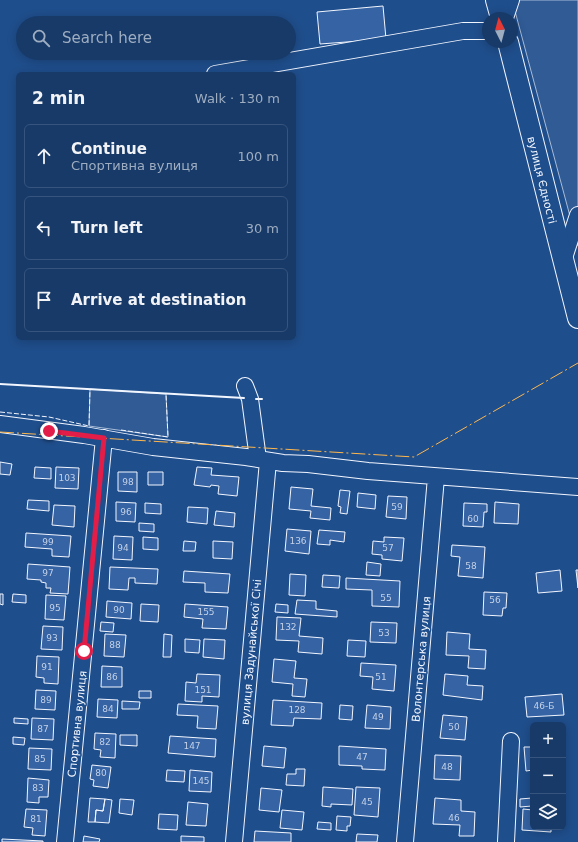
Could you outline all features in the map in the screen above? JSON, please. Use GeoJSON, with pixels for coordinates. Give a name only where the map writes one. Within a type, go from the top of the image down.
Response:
{"type":"FeatureCollection","features":[{"type":"Feature","properties":{"kind":"main road"},"geometry":{"type":"LineString","coordinates":[[496,0],[499,12]]}},
{"type":"Feature","properties":{"kind":"main road","name":"вулиця Єдності"},"geometry":{"type":"LineString","coordinates":[[510,48],[578,318]]}},
{"type":"Feature","properties":{"kind":"street"},"geometry":{"type":"LineString","coordinates":[[507,12],[511,0]]}},
{"type":"Feature","properties":{"kind":"street"},"geometry":{"type":"LineString","coordinates":[[227,72],[464,32],[482,31]]}},
{"type":"Feature","properties":{"kind":"street"},"geometry":{"type":"LineString","coordinates":[[563,261],[578,215]]}},
{"type":"Feature","properties":{"kind":"street","name":"вулиця Задунайської Січі"},"geometry":{"type":"LineString","coordinates":[[234,842],[263,460],[250,399],[245,386]]}},
{"type":"Feature","properties":{"kind":"street"},"geometry":{"type":"LineString","coordinates":[[0,424],[104,438],[153,447],[263,460],[436,477],[578,487]]}},
{"type":"Feature","properties":{"kind":"street","name":"Спортивна вулиця"},"geometry":{"type":"LineString","coordinates":[[65,842],[104,438]]}},
{"type":"Feature","properties":{"kind":"street","name":"Волонтерська вулиця"},"geometry":{"type":"LineString","coordinates":[[405,842],[436,477]]}},
{"type":"Feature","properties":{"kind":"street"},"geometry":{"type":"LineString","coordinates":[[506,842],[511,741]]}},
{"type":"Feature","properties":{"kind":"shaded area"},"geometry":{"type":"Polygon","coordinates":[[[512,0],[578,0],[578,246],[518,22],[518,12],[515,12],[512,0]]]}},
{"type":"Feature","properties":{"kind":"shaded area"},"geometry":{"type":"Polygon","coordinates":[[[90,389],[166,394],[168,437],[89,426],[90,389]]]}},
{"type":"Feature","properties":{"kind":"building"},"geometry":{"type":"Polygon","coordinates":[[[383,6],[386,39],[320,44],[317,12],[383,6]]]}},
{"type":"Feature","properties":{"kind":"building"},"geometry":{"type":"Polygon","coordinates":[[[0,462],[12,464],[10,475],[0,474],[0,462]]]}},
{"type":"Feature","properties":{"kind":"building"},"geometry":{"type":"Polygon","coordinates":[[[35,467],[51,468],[51,479],[34,478],[35,467]]]}},
{"type":"Feature","properties":{"kind":"building"},"geometry":{"type":"Polygon","coordinates":[[[56,467],[79,468],[78,489],[55,488],[56,467]]]}},
{"type":"Feature","properties":{"kind":"building"},"geometry":{"type":"Polygon","coordinates":[[[197,467],[212,468],[211,475],[239,477],[237,496],[218,494],[219,486],[211,485],[210,487],[194,485],[197,467]]]}},
{"type":"Feature","properties":{"kind":"building"},"geometry":{"type":"Polygon","coordinates":[[[118,472],[137,472],[137,492],[118,491],[118,472]]]}},
{"type":"Feature","properties":{"kind":"building"},"geometry":{"type":"Polygon","coordinates":[[[148,472],[163,472],[163,485],[148,485],[148,472]]]}},
{"type":"Feature","properties":{"kind":"building"},"geometry":{"type":"Polygon","coordinates":[[[291,487],[313,489],[311,506],[331,508],[330,520],[310,518],[311,511],[289,509],[291,487]]]}},
{"type":"Feature","properties":{"kind":"building"},"geometry":{"type":"Polygon","coordinates":[[[340,490],[350,491],[347,514],[340,513],[341,507],[338,506],[340,490]]]}},
{"type":"Feature","properties":{"kind":"building"},"geometry":{"type":"Polygon","coordinates":[[[358,493],[376,495],[375,509],[357,507],[358,493]]]}},
{"type":"Feature","properties":{"kind":"building"},"geometry":{"type":"Polygon","coordinates":[[[388,496],[407,497],[406,519],[386,517],[388,496]]]}},
{"type":"Feature","properties":{"kind":"building"},"geometry":{"type":"Polygon","coordinates":[[[28,500],[49,501],[49,511],[27,509],[28,500]]]}},
{"type":"Feature","properties":{"kind":"building"},"geometry":{"type":"Polygon","coordinates":[[[116,502],[136,503],[135,522],[116,521],[116,502]]]}},
{"type":"Feature","properties":{"kind":"building"},"geometry":{"type":"Polygon","coordinates":[[[495,502],[519,504],[518,524],[494,523],[495,502]]]}},
{"type":"Feature","properties":{"kind":"building"},"geometry":{"type":"Polygon","coordinates":[[[145,503],[161,504],[161,514],[145,513],[145,503]]]}},
{"type":"Feature","properties":{"kind":"building"},"geometry":{"type":"Polygon","coordinates":[[[464,503],[487,504],[487,512],[484,512],[483,527],[463,526],[464,503]]]}},
{"type":"Feature","properties":{"kind":"building"},"geometry":{"type":"Polygon","coordinates":[[[54,505],[75,506],[74,527],[52,525],[54,505]]]}},
{"type":"Feature","properties":{"kind":"building"},"geometry":{"type":"Polygon","coordinates":[[[188,507],[208,508],[207,524],[187,522],[188,507]]]}},
{"type":"Feature","properties":{"kind":"building"},"geometry":{"type":"Polygon","coordinates":[[[216,511],[235,513],[234,527],[214,525],[216,511]]]}},
{"type":"Feature","properties":{"kind":"building"},"geometry":{"type":"Polygon","coordinates":[[[139,523],[154,524],[154,532],[139,531],[139,523]]]}},
{"type":"Feature","properties":{"kind":"building"},"geometry":{"type":"Polygon","coordinates":[[[287,529],[311,531],[309,554],[285,551],[287,529]]]}},
{"type":"Feature","properties":{"kind":"building"},"geometry":{"type":"Polygon","coordinates":[[[319,530],[345,532],[344,542],[330,540],[330,545],[317,544],[319,530]]]}},
{"type":"Feature","properties":{"kind":"building"},"geometry":{"type":"Polygon","coordinates":[[[26,533],[71,536],[69,557],[52,556],[52,549],[25,547],[26,533]]]}},
{"type":"Feature","properties":{"kind":"building"},"geometry":{"type":"Polygon","coordinates":[[[114,536],[133,537],[132,560],[113,559],[114,536]]]}},
{"type":"Feature","properties":{"kind":"building"},"geometry":{"type":"Polygon","coordinates":[[[143,537],[158,538],[158,550],[143,549],[143,537]]]}},
{"type":"Feature","properties":{"kind":"building"},"geometry":{"type":"Polygon","coordinates":[[[384,537],[404,538],[402,561],[382,559],[382,555],[372,554],[373,541],[384,542],[384,537]]]}},
{"type":"Feature","properties":{"kind":"building"},"geometry":{"type":"Polygon","coordinates":[[[184,541],[196,542],[195,551],[183,551],[184,541]]]}},
{"type":"Feature","properties":{"kind":"building"},"geometry":{"type":"Polygon","coordinates":[[[213,541],[233,542],[232,559],[213,558],[213,541]]]}},
{"type":"Feature","properties":{"kind":"building"},"geometry":{"type":"Polygon","coordinates":[[[452,545],[485,547],[483,578],[458,576],[460,557],[451,556],[452,545]]]}},
{"type":"Feature","properties":{"kind":"building"},"geometry":{"type":"Polygon","coordinates":[[[367,562],[381,564],[380,576],[366,575],[367,562]]]}},
{"type":"Feature","properties":{"kind":"building"},"geometry":{"type":"Polygon","coordinates":[[[28,564],[70,567],[68,594],[50,593],[51,588],[46,588],[46,583],[41,582],[41,580],[27,579],[28,564]]]}},
{"type":"Feature","properties":{"kind":"building"},"geometry":{"type":"Polygon","coordinates":[[[110,567],[158,569],[157,584],[135,583],[135,578],[129,578],[128,590],[109,589],[110,567]]]}},
{"type":"Feature","properties":{"kind":"building"},"geometry":{"type":"Polygon","coordinates":[[[560,570],[562,591],[538,593],[536,573],[560,570]]]}},
{"type":"Feature","properties":{"kind":"building"},"geometry":{"type":"Polygon","coordinates":[[[576,570],[578,570],[578,588],[576,570]]]}},
{"type":"Feature","properties":{"kind":"building"},"geometry":{"type":"Polygon","coordinates":[[[184,571],[230,574],[228,593],[205,592],[205,583],[183,582],[184,571]]]}},
{"type":"Feature","properties":{"kind":"building"},"geometry":{"type":"Polygon","coordinates":[[[290,574],[306,575],[305,596],[289,595],[290,574]]]}},
{"type":"Feature","properties":{"kind":"building"},"geometry":{"type":"Polygon","coordinates":[[[323,575],[340,576],[339,588],[322,587],[323,575]]]}},
{"type":"Feature","properties":{"kind":"building"},"geometry":{"type":"Polygon","coordinates":[[[346,578],[400,581],[399,607],[372,606],[372,590],[346,589],[346,578]]]}},
{"type":"Feature","properties":{"kind":"building"},"geometry":{"type":"Polygon","coordinates":[[[484,592],[507,593],[506,608],[503,608],[502,616],[483,615],[484,592]]]}},
{"type":"Feature","properties":{"kind":"building"},"geometry":{"type":"Polygon","coordinates":[[[0,594],[3,594],[3,605],[0,604],[0,594]]]}},
{"type":"Feature","properties":{"kind":"building"},"geometry":{"type":"Polygon","coordinates":[[[13,594],[26,595],[26,603],[12,602],[13,594]]]}},
{"type":"Feature","properties":{"kind":"building"},"geometry":{"type":"Polygon","coordinates":[[[46,595],[66,596],[64,620],[45,619],[46,595]]]}},
{"type":"Feature","properties":{"kind":"building"},"geometry":{"type":"Polygon","coordinates":[[[297,600],[316,601],[316,609],[337,611],[337,617],[295,614],[297,600]]]}},
{"type":"Feature","properties":{"kind":"building"},"geometry":{"type":"Polygon","coordinates":[[[107,601],[132,603],[131,619],[106,617],[107,601]]]}},
{"type":"Feature","properties":{"kind":"building"},"geometry":{"type":"Polygon","coordinates":[[[141,604],[159,605],[158,622],[140,621],[141,604]]]}},
{"type":"Feature","properties":{"kind":"building"},"geometry":{"type":"Polygon","coordinates":[[[185,604],[228,607],[226,629],[202,628],[203,619],[184,617],[185,604]]]}},
{"type":"Feature","properties":{"kind":"building"},"geometry":{"type":"Polygon","coordinates":[[[276,604],[288,605],[288,613],[275,612],[276,604]]]}},
{"type":"Feature","properties":{"kind":"building"},"geometry":{"type":"Polygon","coordinates":[[[277,617],[301,618],[299,636],[323,638],[322,654],[298,652],[299,641],[276,640],[277,617]]]}},
{"type":"Feature","properties":{"kind":"building"},"geometry":{"type":"Polygon","coordinates":[[[101,622],[114,623],[113,632],[100,631],[101,622]]]}},
{"type":"Feature","properties":{"kind":"building"},"geometry":{"type":"Polygon","coordinates":[[[371,622],[397,623],[396,643],[370,642],[371,622]]]}},
{"type":"Feature","properties":{"kind":"building"},"geometry":{"type":"Polygon","coordinates":[[[43,626],[63,627],[62,650],[41,649],[43,626]]]}},
{"type":"Feature","properties":{"kind":"building"},"geometry":{"type":"Polygon","coordinates":[[[447,632],[470,634],[469,649],[486,650],[485,669],[468,668],[469,656],[446,655],[447,632]]]}},
{"type":"Feature","properties":{"kind":"building"},"geometry":{"type":"Polygon","coordinates":[[[105,634],[126,635],[124,657],[104,656],[105,634]]]}},
{"type":"Feature","properties":{"kind":"building"},"geometry":{"type":"Polygon","coordinates":[[[164,634],[172,635],[171,657],[163,657],[164,634]]]}},
{"type":"Feature","properties":{"kind":"building"},"geometry":{"type":"Polygon","coordinates":[[[185,639],[200,640],[199,653],[185,652],[185,639]]]}},
{"type":"Feature","properties":{"kind":"building"},"geometry":{"type":"Polygon","coordinates":[[[204,639],[225,640],[224,659],[203,657],[204,639]]]}},
{"type":"Feature","properties":{"kind":"building"},"geometry":{"type":"Polygon","coordinates":[[[348,640],[366,641],[365,657],[347,656],[348,640]]]}},
{"type":"Feature","properties":{"kind":"building"},"geometry":{"type":"Polygon","coordinates":[[[37,656],[59,657],[58,684],[44,683],[44,678],[36,677],[37,656]]]}},
{"type":"Feature","properties":{"kind":"building"},"geometry":{"type":"Polygon","coordinates":[[[274,659],[296,661],[294,678],[307,679],[305,697],[292,696],[293,684],[272,682],[274,659]]]}},
{"type":"Feature","properties":{"kind":"building"},"geometry":{"type":"Polygon","coordinates":[[[361,663],[396,665],[394,691],[372,689],[373,677],[360,676],[361,663]]]}},
{"type":"Feature","properties":{"kind":"building"},"geometry":{"type":"Polygon","coordinates":[[[102,666],[122,667],[122,687],[101,687],[102,666]]]}},
{"type":"Feature","properties":{"kind":"building"},"geometry":{"type":"Polygon","coordinates":[[[197,674],[220,675],[219,697],[202,696],[202,702],[185,701],[186,682],[196,683],[197,674]]]}},
{"type":"Feature","properties":{"kind":"building"},"geometry":{"type":"Polygon","coordinates":[[[445,674],[468,676],[467,685],[483,686],[482,700],[443,695],[445,674]]]}},
{"type":"Feature","properties":{"kind":"building"},"geometry":{"type":"Polygon","coordinates":[[[36,690],[56,691],[55,710],[35,709],[36,690]]]}},
{"type":"Feature","properties":{"kind":"building"},"geometry":{"type":"Polygon","coordinates":[[[139,691],[151,691],[151,698],[139,698],[139,691]]]}},
{"type":"Feature","properties":{"kind":"building"},"geometry":{"type":"Polygon","coordinates":[[[562,694],[564,715],[527,717],[525,697],[562,694]]]}},
{"type":"Feature","properties":{"kind":"building"},"geometry":{"type":"Polygon","coordinates":[[[98,699],[118,700],[117,718],[97,717],[98,699]]]}},
{"type":"Feature","properties":{"kind":"building"},"geometry":{"type":"Polygon","coordinates":[[[273,700],[322,703],[321,719],[294,718],[293,726],[271,725],[273,700]]]}},
{"type":"Feature","properties":{"kind":"building"},"geometry":{"type":"Polygon","coordinates":[[[122,701],[140,702],[139,709],[122,709],[122,701]]]}},
{"type":"Feature","properties":{"kind":"building"},"geometry":{"type":"Polygon","coordinates":[[[178,704],[218,706],[216,729],[197,728],[198,716],[177,715],[178,704]]]}},
{"type":"Feature","properties":{"kind":"building"},"geometry":{"type":"Polygon","coordinates":[[[340,705],[353,706],[352,720],[339,719],[340,705]]]}},
{"type":"Feature","properties":{"kind":"building"},"geometry":{"type":"Polygon","coordinates":[[[367,705],[391,707],[390,729],[365,728],[367,705]]]}},
{"type":"Feature","properties":{"kind":"building"},"geometry":{"type":"Polygon","coordinates":[[[443,715],[467,717],[465,740],[440,738],[443,715]]]}},
{"type":"Feature","properties":{"kind":"building"},"geometry":{"type":"Polygon","coordinates":[[[14,718],[28,719],[28,724],[14,723],[14,718]]]}},
{"type":"Feature","properties":{"kind":"building"},"geometry":{"type":"Polygon","coordinates":[[[32,718],[54,719],[53,740],[31,739],[32,718]]]}},
{"type":"Feature","properties":{"kind":"building"},"geometry":{"type":"Polygon","coordinates":[[[95,733],[116,734],[115,758],[100,757],[101,750],[94,749],[95,733]]]}},
{"type":"Feature","properties":{"kind":"building"},"geometry":{"type":"Polygon","coordinates":[[[120,735],[137,735],[137,746],[120,745],[120,735]]]}},
{"type":"Feature","properties":{"kind":"building"},"geometry":{"type":"Polygon","coordinates":[[[170,736],[216,739],[215,757],[168,753],[170,736]]]}},
{"type":"Feature","properties":{"kind":"building"},"geometry":{"type":"Polygon","coordinates":[[[13,737],[25,738],[24,745],[13,744],[13,737]]]}},
{"type":"Feature","properties":{"kind":"building"},"geometry":{"type":"Polygon","coordinates":[[[264,746],[286,748],[284,768],[262,766],[264,746]]]}},
{"type":"Feature","properties":{"kind":"building"},"geometry":{"type":"Polygon","coordinates":[[[339,746],[386,749],[385,770],[362,769],[362,766],[339,765],[339,746]]]}},
{"type":"Feature","properties":{"kind":"building"},"geometry":{"type":"Polygon","coordinates":[[[524,747],[530,747],[530,770],[526,771],[524,747]]]}},
{"type":"Feature","properties":{"kind":"building"},"geometry":{"type":"Polygon","coordinates":[[[29,748],[52,749],[51,770],[28,769],[29,748]]]}},
{"type":"Feature","properties":{"kind":"building"},"geometry":{"type":"Polygon","coordinates":[[[435,755],[461,756],[460,780],[434,779],[435,755]]]}},
{"type":"Feature","properties":{"kind":"building"},"geometry":{"type":"Polygon","coordinates":[[[92,765],[111,767],[108,788],[93,786],[94,780],[90,779],[92,765]]]}},
{"type":"Feature","properties":{"kind":"building"},"geometry":{"type":"Polygon","coordinates":[[[296,769],[305,769],[304,786],[286,785],[287,774],[296,774],[296,769]]]}},
{"type":"Feature","properties":{"kind":"building"},"geometry":{"type":"Polygon","coordinates":[[[167,770],[185,771],[184,782],[166,781],[167,770]]]}},
{"type":"Feature","properties":{"kind":"building"},"geometry":{"type":"Polygon","coordinates":[[[190,770],[212,772],[211,792],[189,791],[190,770]]]}},
{"type":"Feature","properties":{"kind":"building"},"geometry":{"type":"Polygon","coordinates":[[[28,778],[49,780],[48,797],[39,797],[39,803],[27,802],[28,778]]]}},
{"type":"Feature","properties":{"kind":"building"},"geometry":{"type":"Polygon","coordinates":[[[323,787],[353,789],[352,805],[331,804],[331,807],[322,806],[323,787]]]}},
{"type":"Feature","properties":{"kind":"building"},"geometry":{"type":"Polygon","coordinates":[[[356,787],[380,788],[378,817],[354,815],[356,787]]]}},
{"type":"Feature","properties":{"kind":"building"},"geometry":{"type":"Polygon","coordinates":[[[261,788],[282,790],[279,812],[259,810],[261,788]]]}},
{"type":"Feature","properties":{"kind":"building"},"geometry":{"type":"Polygon","coordinates":[[[90,798],[105,799],[103,811],[96,810],[95,822],[88,822],[90,798]]]}},
{"type":"Feature","properties":{"kind":"building"},"geometry":{"type":"Polygon","coordinates":[[[435,798],[461,800],[461,811],[475,812],[474,836],[459,836],[460,825],[433,824],[435,798]]]}},
{"type":"Feature","properties":{"kind":"building"},"geometry":{"type":"Polygon","coordinates":[[[530,798],[530,806],[520,807],[520,799],[530,798]]]}},
{"type":"Feature","properties":{"kind":"building"},"geometry":{"type":"Polygon","coordinates":[[[105,799],[112,800],[109,823],[95,822],[96,810],[103,811],[105,799]]]}},
{"type":"Feature","properties":{"kind":"building"},"geometry":{"type":"Polygon","coordinates":[[[120,799],[134,800],[132,815],[119,813],[120,799]]]}},
{"type":"Feature","properties":{"kind":"building"},"geometry":{"type":"Polygon","coordinates":[[[188,802],[208,804],[206,826],[186,825],[188,802]]]}},
{"type":"Feature","properties":{"kind":"building"},"geometry":{"type":"Polygon","coordinates":[[[26,809],[47,810],[45,836],[32,835],[33,828],[24,827],[26,809]]]}},
{"type":"Feature","properties":{"kind":"building"},"geometry":{"type":"Polygon","coordinates":[[[523,809],[530,810],[530,830],[551,830],[551,832],[522,830],[523,809]]]}},
{"type":"Feature","properties":{"kind":"building"},"geometry":{"type":"Polygon","coordinates":[[[282,810],[304,812],[302,830],[280,828],[282,810]]]}},
{"type":"Feature","properties":{"kind":"building"},"geometry":{"type":"Polygon","coordinates":[[[159,814],[178,815],[177,830],[158,829],[159,814]]]}},
{"type":"Feature","properties":{"kind":"building"},"geometry":{"type":"Polygon","coordinates":[[[337,816],[351,817],[350,826],[347,826],[347,831],[336,830],[337,816]]]}},
{"type":"Feature","properties":{"kind":"building"},"geometry":{"type":"Polygon","coordinates":[[[318,822],[331,823],[331,830],[317,829],[318,822]]]}},
{"type":"Feature","properties":{"kind":"building"},"geometry":{"type":"Polygon","coordinates":[[[255,831],[291,833],[291,842],[254,842],[255,831]]]}},
{"type":"Feature","properties":{"kind":"building"},"geometry":{"type":"Polygon","coordinates":[[[357,834],[378,835],[377,842],[356,842],[357,834]]]}},
{"type":"Feature","properties":{"kind":"building"},"geometry":{"type":"Polygon","coordinates":[[[84,836],[100,839],[99,842],[83,842],[84,836]]]}},
{"type":"Feature","properties":{"kind":"building"},"geometry":{"type":"Polygon","coordinates":[[[181,836],[204,837],[204,842],[181,842],[181,836]]]}},
{"type":"Feature","properties":{"kind":"building"},"geometry":{"type":"Polygon","coordinates":[[[2,839],[43,841],[43,842],[2,842],[2,839]]]}},
{"type":"Feature","properties":{"kind":"fence"},"geometry":{"type":"LineString","coordinates":[[0,412],[49,417],[89,426],[90,389]]}},
{"type":"Feature","properties":{"kind":"fence"},"geometry":{"type":"LineString","coordinates":[[121,430],[168,437],[166,394]]}},
{"type":"Feature","properties":{"kind":"wall"},"geometry":{"type":"LineString","coordinates":[[0,384],[244,398]]}},
{"type":"Feature","properties":{"kind":"wall"},"geometry":{"type":"LineString","coordinates":[[256,399],[262,399]]}},
{"type":"Feature","properties":{"kind":"power"},"geometry":{"type":"LineString","coordinates":[[0,432],[414,457],[578,363]]}},
{"type":"Feature","properties":{"kind":"route"},"geometry":{"type":"LineString","coordinates":[[49,431],[104,438],[84,651]]}}]}
